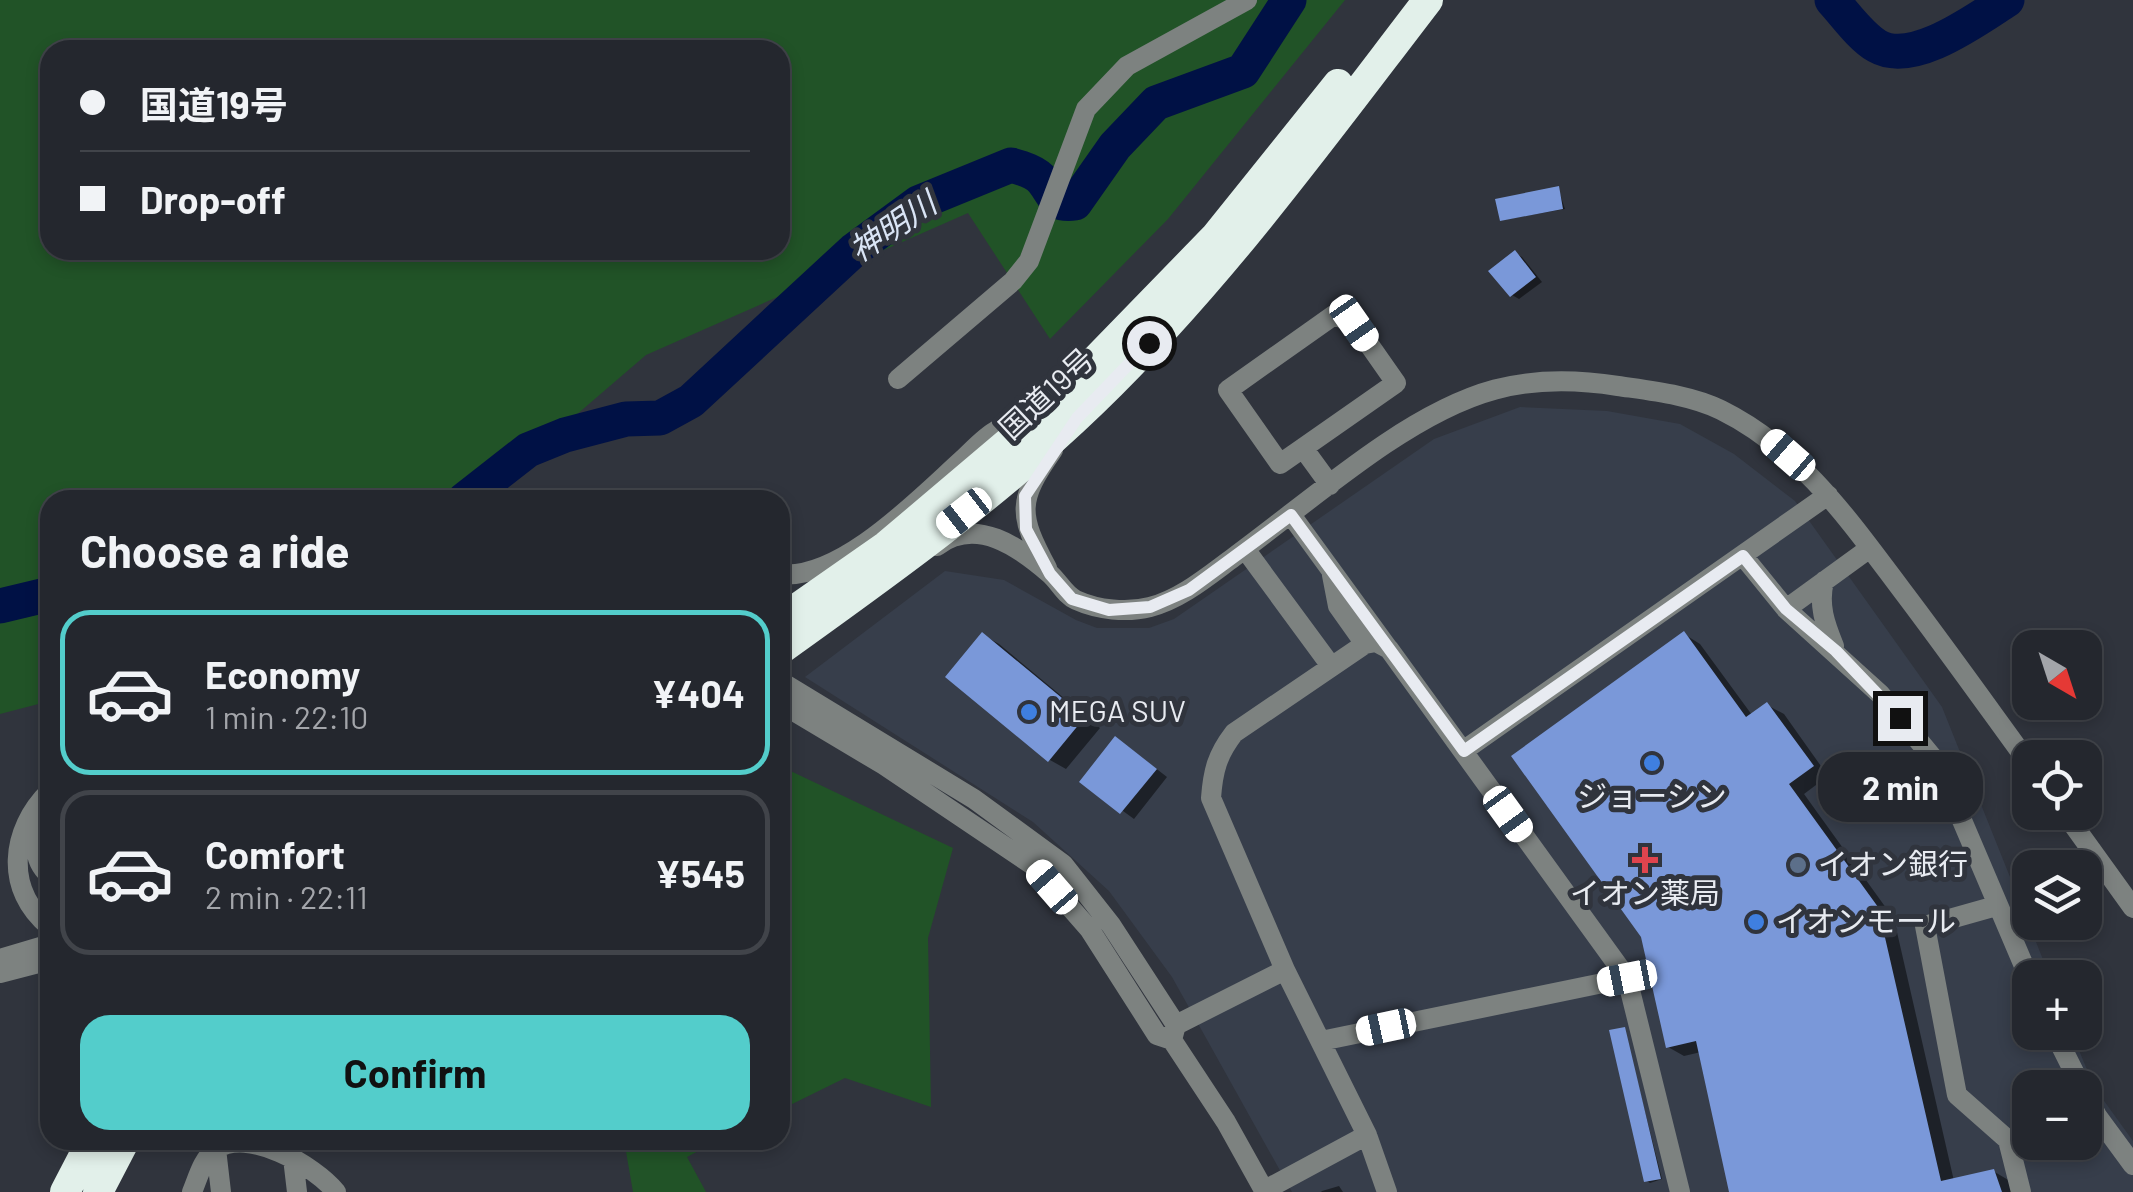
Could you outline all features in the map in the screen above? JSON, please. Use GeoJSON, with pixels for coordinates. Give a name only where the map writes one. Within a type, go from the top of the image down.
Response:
{"type":"FeatureCollection","features":[{"type":"Feature","properties":{"kind":"highway","name":"国道19号"},"geometry":{"type":"LineString","coordinates":[[790,613],[886,546],[1036,419],[1216,236],[1405,0]]}},
{"type":"Feature","properties":{"kind":"highway","name":"国道19号"},"geometry":{"type":"LineString","coordinates":[[790,645],[990,493],[1077,418],[1242,242],[1428,0]]}},
{"type":"Feature","properties":{"kind":"highway"},"geometry":{"type":"LineString","coordinates":[[64,1192],[87,1150]]}},
{"type":"Feature","properties":{"kind":"highway"},"geometry":{"type":"LineString","coordinates":[[98,1192],[120,1150]]}},
{"type":"Feature","properties":{"kind":"street"},"geometry":{"type":"LineString","coordinates":[[898,379],[1014,281],[1028,261],[1086,109],[1127,66],[1247,0]]}},
{"type":"Feature","properties":{"kind":"street"},"geometry":{"type":"LineString","coordinates":[[1334,315],[1354,323],[1396,382],[1303,448],[1280,464],[1228,390],[1334,315]]}},
{"type":"Feature","properties":{"kind":"street"},"geometry":{"type":"LineString","coordinates":[[790,651],[951,536],[979,533],[1001,538],[1050,574],[1072,599],[1109,610],[1150,607],[1189,590],[1380,446],[1438,409],[1502,385],[1576,380],[1669,394],[1718,408],[1765,436],[1810,474],[1828,495],[2012,741]]}},
{"type":"Feature","properties":{"kind":"street"},"geometry":{"type":"LineString","coordinates":[[1050,574],[1026,529],[1025,496],[1077,418]]}},
{"type":"Feature","properties":{"kind":"street"},"geometry":{"type":"LineString","coordinates":[[790,575],[828,565],[868,540],[998,429],[1036,419]]}},
{"type":"Feature","properties":{"kind":"street"},"geometry":{"type":"LineString","coordinates":[[1303,448],[1330,485]]}},
{"type":"Feature","properties":{"kind":"street"},"geometry":{"type":"LineString","coordinates":[[1464,751],[1828,495]]}},
{"type":"Feature","properties":{"kind":"street"},"geometry":{"type":"LineString","coordinates":[[1291,515],[1627,978],[1680,1192]]}},
{"type":"Feature","properties":{"kind":"street"},"geometry":{"type":"LineString","coordinates":[[1786,609],[1870,548]]}},
{"type":"Feature","properties":{"kind":"street"},"geometry":{"type":"LineString","coordinates":[[1245,549],[1331,666]]}},
{"type":"Feature","properties":{"kind":"street"},"geometry":{"type":"LineString","coordinates":[[1743,556],[1786,609],[1880,694],[1938,764],[2021,960]]}},
{"type":"Feature","properties":{"kind":"street"},"geometry":{"type":"LineString","coordinates":[[1331,570],[1338,606],[1365,644]]}},
{"type":"Feature","properties":{"kind":"street"},"geometry":{"type":"LineString","coordinates":[[1824,581],[1820,596],[1824,623],[1836,651]]}},
{"type":"Feature","properties":{"kind":"street"},"geometry":{"type":"LineString","coordinates":[[1387,1192],[1368,1135],[1285,970],[1210,798],[1213,770],[1234,733],[1365,644],[1376,642],[1389,649]]}},
{"type":"Feature","properties":{"kind":"street"},"geometry":{"type":"LineString","coordinates":[[790,699],[1034,866],[1090,930],[1157,1035],[1174,1032],[1285,970]]}},
{"type":"Feature","properties":{"kind":"street"},"geometry":{"type":"LineString","coordinates":[[40,801],[19,840],[18,872],[27,904],[40,917]]}},
{"type":"Feature","properties":{"kind":"street"},"geometry":{"type":"LineString","coordinates":[[40,828],[35,837],[40,860]]}},
{"type":"Feature","properties":{"kind":"street"},"geometry":{"type":"LineString","coordinates":[[2077,830],[2133,908]]}},
{"type":"Feature","properties":{"kind":"street"},"geometry":{"type":"LineString","coordinates":[[1996,906],[1925,926],[1957,1095],[2008,1140],[2021,1192]]}},
{"type":"Feature","properties":{"kind":"street"},"geometry":{"type":"LineString","coordinates":[[0,959],[40,952]]}},
{"type":"Feature","properties":{"kind":"street"},"geometry":{"type":"LineString","coordinates":[[0,973],[40,954]]}},
{"type":"Feature","properties":{"kind":"street"},"geometry":{"type":"LineString","coordinates":[[1321,1041],[1627,978]]}},
{"type":"Feature","properties":{"kind":"street"},"geometry":{"type":"LineString","coordinates":[[1174,1032],[1265,1191],[1368,1135]]}},
{"type":"Feature","properties":{"kind":"street"},"geometry":{"type":"LineString","coordinates":[[2102,1123],[2133,1165]]}},
{"type":"Feature","properties":{"kind":"street"},"geometry":{"type":"LineString","coordinates":[[192,1192],[206,1160],[215,1150]]}},
{"type":"Feature","properties":{"kind":"street"},"geometry":{"type":"LineString","coordinates":[[216,1150],[221,1192]]}},
{"type":"Feature","properties":{"kind":"street"},"geometry":{"type":"LineString","coordinates":[[272,1150],[311,1167],[336,1192]]}},
{"type":"Feature","properties":{"kind":"street"},"geometry":{"type":"LineString","coordinates":[[293,1158],[297,1192]]}},
{"type":"Feature","properties":{"kind":"shaded area","name":"イオンモール"},"geometry":{"type":"Polygon","coordinates":[[[1520,407],[1607,411],[1680,424],[1734,454],[1795,501],[1942,707],[2012,882],[2012,940],[2035,940],[2043,960],[2012,960],[2012,1050],[2079,1050],[2087,1070],[2012,1070],[2012,1160],[2102,1160],[2102,1098],[2133,1141],[2133,1192],[1292,1192],[1172,977],[1109,891],[1033,822],[805,677],[945,571],[1004,580],[1097,628],[1149,628],[1174,619],[1434,439],[1520,407]]]}},
{"type":"Feature","properties":{"kind":"green space"},"geometry":{"type":"Polygon","coordinates":[[[0,0],[1345,0],[1168,219],[1050,339],[968,213],[646,355],[489,490],[40,490],[40,704],[0,714],[0,0]]]}},
{"type":"Feature","properties":{"kind":"green space"},"geometry":{"type":"Polygon","coordinates":[[[790,771],[953,848],[928,938],[931,1107],[845,1078],[790,1105],[790,771]]]}},
{"type":"Feature","properties":{"kind":"green space"},"geometry":{"type":"Polygon","coordinates":[[[626,1150],[700,1150],[687,1157],[706,1192],[633,1192],[626,1150]]]}},
{"type":"Feature","properties":{"kind":"building"},"geometry":{"type":"Polygon","coordinates":[[[1559,186],[1563,209],[1500,221],[1495,199],[1559,186]]]}},
{"type":"Feature","properties":{"kind":"building"},"geometry":{"type":"Polygon","coordinates":[[[1515,250],[1536,277],[1510,297],[1488,271],[1515,250]]]}},
{"type":"Feature","properties":{"kind":"building","name":"イオンモール"},"geometry":{"type":"Polygon","coordinates":[[[1684,631],[1746,717],[1767,702],[1814,766],[1789,784],[1878,907],[1941,1181],[1994,1169],[2002,1192],[1729,1192],[1696,1041],[1666,1048],[1641,937],[1511,756],[1684,631]]]}},
{"type":"Feature","properties":{"kind":"building"},"geometry":{"type":"Polygon","coordinates":[[[982,632],[1085,717],[1048,762],[945,677],[982,632]]]}},
{"type":"Feature","properties":{"kind":"building"},"geometry":{"type":"Polygon","coordinates":[[[1115,736],[1157,769],[1120,814],[1079,782],[1115,736]]]}},
{"type":"Feature","properties":{"kind":"building"},"geometry":{"type":"Polygon","coordinates":[[[1625,1027],[1661,1179],[1644,1182],[1609,1030],[1625,1027]]]}},
{"type":"Feature","properties":{"kind":"waterway","name":"神明川"},"geometry":{"type":"LineString","coordinates":[[477,490],[528,450],[565,435],[626,419],[660,418],[691,401],[854,250],[918,203],[1011,165],[1037,175],[1058,201],[1075,203],[1115,146],[1156,103],[1243,71],[1289,0]]}},
{"type":"Feature","properties":{"kind":"waterway","name":"神明川"},"geometry":{"type":"LineString","coordinates":[[1832,0],[1865,37],[1892,51],[1926,46],[2007,0]]}},
{"type":"Feature","properties":{"kind":"waterway","name":"神明川"},"geometry":{"type":"LineString","coordinates":[[0,606],[40,596]]}},
{"type":"Feature","properties":{"kind":"place","name":"MEGA SUV"},"geometry":{"type":"Point","coordinates":[1029,712]}},
{"type":"Feature","properties":{"kind":"place","name":"ジョーシン"},"geometry":{"type":"Point","coordinates":[1652,763]}},
{"type":"Feature","properties":{"kind":"place","name":"イオン薬局"},"geometry":{"type":"Point","coordinates":[1645,860]}},
{"type":"Feature","properties":{"kind":"place","name":"イオン銀行"},"geometry":{"type":"Point","coordinates":[1798,865]}},
{"type":"Feature","properties":{"kind":"place","name":"イオンモール"},"geometry":{"type":"Point","coordinates":[1756,922]}},
{"type":"Feature","properties":{"kind":"route"},"geometry":{"type":"LineString","coordinates":[[1149,343],[1077,418],[1025,496],[1026,529],[1050,574],[1072,599],[1109,610],[1150,607],[1189,590],[1291,515],[1464,751],[1743,556],[1786,609],[1836,651],[1900,718]]}}]}
